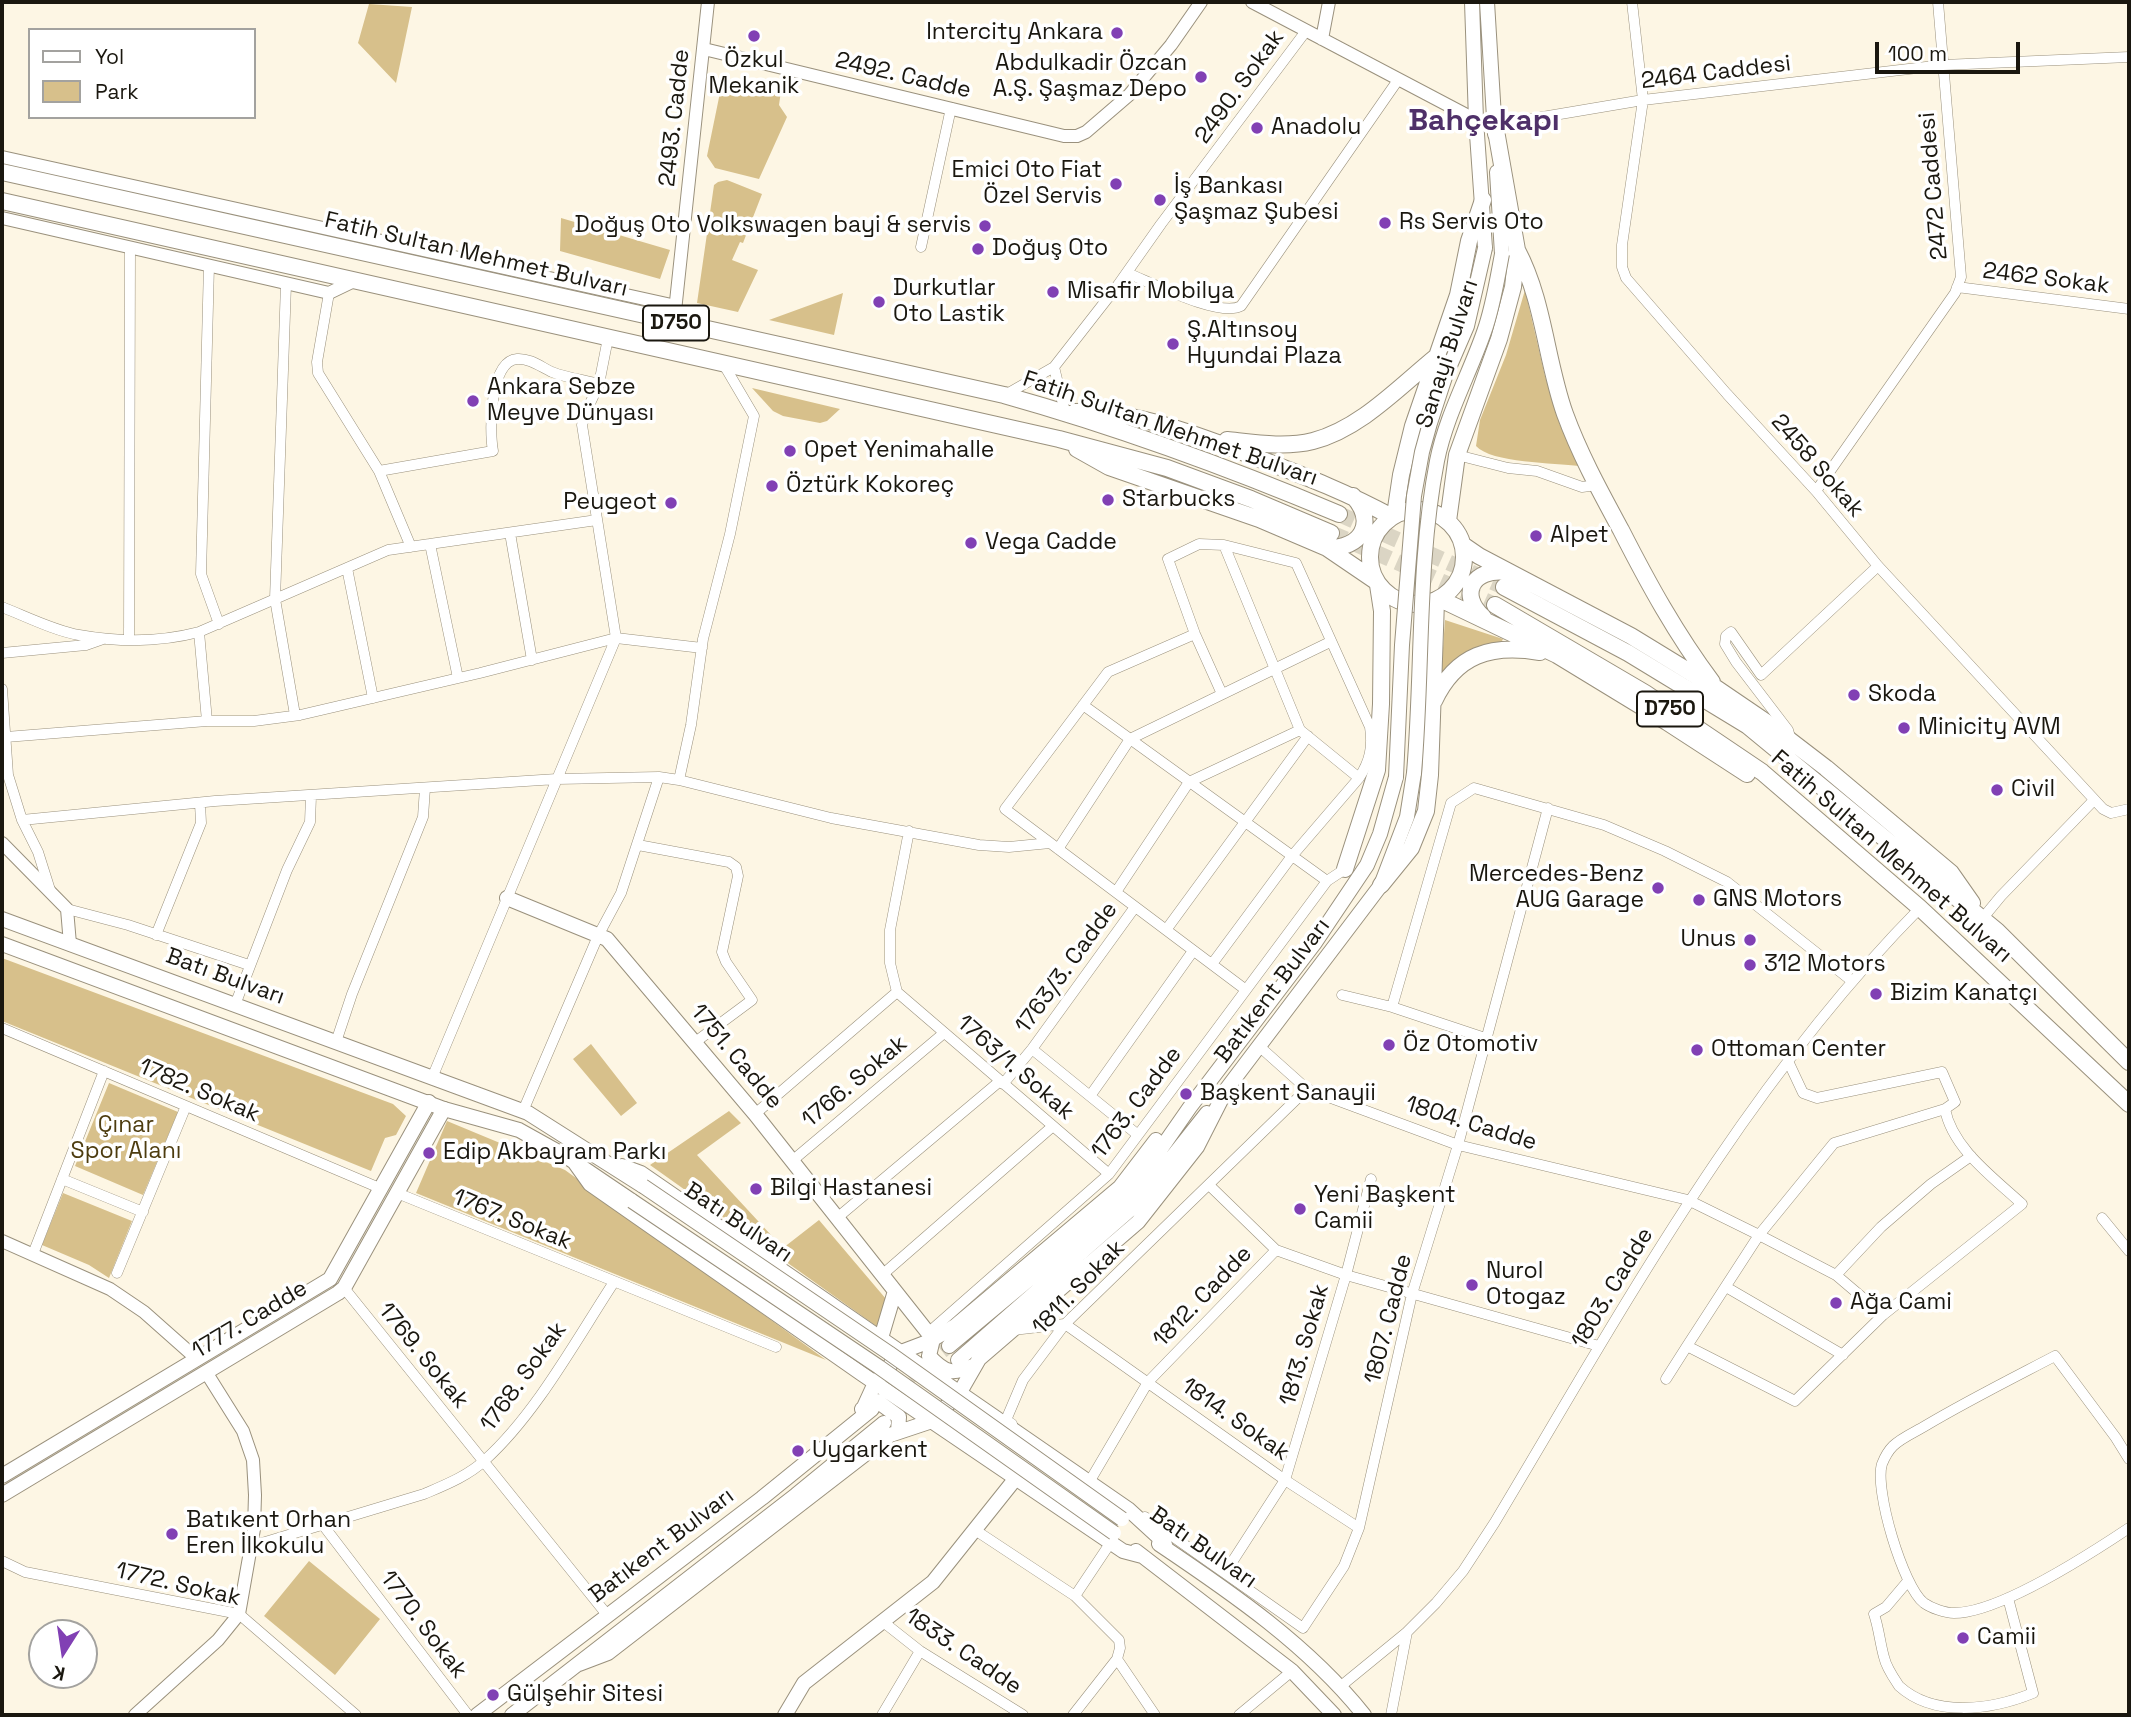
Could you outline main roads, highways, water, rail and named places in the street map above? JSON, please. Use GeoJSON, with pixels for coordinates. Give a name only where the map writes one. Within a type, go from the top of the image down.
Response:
{"type":"FeatureCollection","features":[{"type":"Feature","properties":{"kind":"highway"},"geometry":{"type":"LineString","coordinates":[[1448,521],[1457,455],[1499,339],[1513,287],[1495,125]]}},
{"type":"Feature","properties":{"kind":"highway","name":"Fatih Sultan Mehmet Bulvarı"},"geometry":{"type":"LineString","coordinates":[[2,172],[1004,395],[1065,412],[1258,480],[1339,514]]}},
{"type":"Feature","properties":{"kind":"highway"},"geometry":{"type":"LineString","coordinates":[[1394,516],[1413,426],[1458,295],[1469,241],[1483,200]]}},
{"type":"Feature","properties":{"kind":"highway","name":"Fatih Sultan Mehmet Bulvarı"},"geometry":{"type":"LineString","coordinates":[[2,201],[1059,439],[1167,468],[1251,499],[1329,541],[1377,584]]}},
{"type":"Feature","properties":{"kind":"highway"},"geometry":{"type":"LineString","coordinates":[[1510,252],[1529,272],[1565,413],[1597,485],[1650,587],[1691,654],[1716,688]]}},
{"type":"Feature","properties":{"kind":"highway"},"geometry":{"type":"LineString","coordinates":[[1201,436],[1283,445],[1312,441],[1336,433],[1371,410],[1438,355]]}},
{"type":"Feature","properties":{"kind":"highway","name":"D750"},"geometry":{"type":"LineString","coordinates":[[1065,412],[1098,411],[1201,436],[1352,494],[1394,516]]}},
{"type":"Feature","properties":{"kind":"highway"},"geometry":{"type":"LineString","coordinates":[[1403,468],[1425,481],[1441,481],[1454,475]]}},
{"type":"Feature","properties":{"kind":"highway"},"geometry":{"type":"LineString","coordinates":[[1329,541],[1345,547],[1361,535],[1365,523],[1363,510],[1352,494]]}},
{"type":"Feature","properties":{"kind":"highway"},"geometry":{"type":"LineString","coordinates":[[1345,869],[1377,770],[1382,611],[1377,584],[1371,571],[1369,554],[1373,538],[1382,524],[1394,516],[1418,510],[1434,513],[1448,521],[1457,532],[1463,545],[1465,561],[1460,577],[1451,590],[1438,600],[1424,604],[1406,603],[1390,597],[1377,584]]}},
{"type":"Feature","properties":{"kind":"highway","name":"D750"},"geometry":{"type":"LineString","coordinates":[[1463,545],[1631,636],[1716,688],[1766,722],[1793,745],[1809,775]]}},
{"type":"Feature","properties":{"kind":"highway"},"geometry":{"type":"LineString","coordinates":[[1498,626],[1475,609],[1470,596],[1472,586],[1488,571],[1521,577]]}},
{"type":"Feature","properties":{"kind":"highway","name":"Fatih Sultan Mehmet Bulvarı"},"geometry":{"type":"LineString","coordinates":[[1504,587],[1628,653],[1748,726],[1982,919],[2128,1058]]}},
{"type":"Feature","properties":{"kind":"highway"},"geometry":{"type":"LineString","coordinates":[[1438,600],[1557,655],[1667,722],[1833,831]]}},
{"type":"Feature","properties":{"kind":"highway"},"geometry":{"type":"LineString","coordinates":[[1381,885],[1411,848],[1426,811],[1438,600]]}},
{"type":"Feature","properties":{"kind":"highway","name":"Fatih Sultan Mehmet Bulvarı"},"geometry":{"type":"LineString","coordinates":[[1495,605],[1645,693],[1762,772],[1920,908],[2129,1104]]}},
{"type":"Feature","properties":{"kind":"highway"},"geometry":{"type":"LineString","coordinates":[[1432,706],[1442,685],[1458,667],[1479,653],[1517,648],[1557,655]]}},
{"type":"Feature","properties":{"kind":"highway"},"geometry":{"type":"LineString","coordinates":[[1793,745],[1826,768],[1951,873],[1982,919]]}},
{"type":"Feature","properties":{"kind":"main road","name":"Sanayi Bulvarı"},"geometry":{"type":"LineString","coordinates":[[1409,548],[1422,452],[1445,377],[1467,326],[1485,248],[1476,120],[1472,2]]}},
{"type":"Feature","properties":{"kind":"main road"},"geometry":{"type":"LineString","coordinates":[[1487,2],[1495,125]]}},
{"type":"Feature","properties":{"kind":"main road","name":"Sanayi Bulvarı"},"geometry":{"type":"LineString","coordinates":[[1426,552],[1430,500],[1438,457],[1510,252]]}},
{"type":"Feature","properties":{"kind":"main road","name":"Batıkent Bulvarı"},"geometry":{"type":"LineString","coordinates":[[949,1346],[1117,1206],[1314,944],[1367,865],[1380,834],[1396,777],[1409,548]]}},
{"type":"Feature","properties":{"kind":"main road","name":"Batıkent Bulvarı"},"geometry":{"type":"LineString","coordinates":[[958,1360],[1131,1209],[1260,1047],[1381,885],[1407,817],[1414,773],[1421,603],[1426,552]]}},
{"type":"Feature","properties":{"kind":"main road"},"geometry":{"type":"LineString","coordinates":[[1345,869],[1360,857],[1380,834]]}},
{"type":"Feature","properties":{"kind":"main road","name":"1751. Cadde"},"geometry":{"type":"LineString","coordinates":[[508,898],[607,939],[755,1114],[883,1275],[930,1336],[929,1356],[951,1373],[958,1373],[975,1365]]}},
{"type":"Feature","properties":{"kind":"main road","name":"Batı Bulvarı"},"geometry":{"type":"LineString","coordinates":[[2,919],[523,1111],[643,1186],[890,1353],[1166,1548],[1264,1619],[1340,1686],[1364,1715]]}},
{"type":"Feature","properties":{"kind":"main road","name":"Batı Bulvarı"},"geometry":{"type":"LineString","coordinates":[[2,944],[444,1109],[519,1130],[575,1163],[879,1367],[1112,1538],[1142,1556],[1292,1671],[1334,1715]]}},
{"type":"Feature","properties":{"kind":"main road"},"geometry":{"type":"LineString","coordinates":[[579,1664],[608,1653],[890,1435],[932,1421],[960,1392],[975,1365],[1138,1222],[1197,1147],[1226,1090]]}},
{"type":"Feature","properties":{"kind":"main road","name":"1777. Cadde"},"geometry":{"type":"LineString","coordinates":[[2,1476],[330,1279],[429,1102]]}},
{"type":"Feature","properties":{"kind":"main road"},"geometry":{"type":"LineString","coordinates":[[868,1408],[875,1383],[901,1352],[955,1326],[1120,1187],[1172,1120],[1190,1108]]}},
{"type":"Feature","properties":{"kind":"main road","name":"1777. Cadde"},"geometry":{"type":"LineString","coordinates":[[2,1495],[344,1288],[444,1109]]}},
{"type":"Feature","properties":{"kind":"main road"},"geometry":{"type":"LineString","coordinates":[[575,1163],[590,1184],[875,1383],[1016,1478],[1112,1538]]}},
{"type":"Feature","properties":{"kind":"main road"},"geometry":{"type":"LineString","coordinates":[[610,1165],[641,1173],[960,1392],[1128,1509],[1164,1542],[1166,1548]]}},
{"type":"Feature","properties":{"kind":"main road"},"geometry":{"type":"LineString","coordinates":[[881,1338],[895,1291]]}},
{"type":"Feature","properties":{"kind":"main road"},"geometry":{"type":"LineString","coordinates":[[197,1359],[205,1372]]}},
{"type":"Feature","properties":{"kind":"main road"},"geometry":{"type":"LineString","coordinates":[[591,1629],[592,1623],[604,1611],[877,1401],[899,1416],[898,1432]]}},
{"type":"Feature","properties":{"kind":"main road","name":"Batıkent Bulvarı"},"geometry":{"type":"LineString","coordinates":[[477,1715],[762,1498],[868,1408]]}},
{"type":"Feature","properties":{"kind":"main road","name":"Batıkent Bulvarı"},"geometry":{"type":"LineString","coordinates":[[512,1715],[884,1423]]}},
{"type":"Feature","properties":{"kind":"main road"},"geometry":{"type":"LineString","coordinates":[[785,1715],[804,1683],[933,1582],[1016,1478]]}},
{"type":"Feature","properties":{"kind":"tunnel"},"geometry":{"type":"LineString","coordinates":[[1339,514],[1504,587]]}},
{"type":"Feature","properties":{"kind":"tunnel"},"geometry":{"type":"LineString","coordinates":[[1331,533],[1495,605]]}},
{"type":"Feature","properties":{"kind":"tunnel"},"geometry":{"type":"LineString","coordinates":[[893,1391],[949,1346]]}},
{"type":"Feature","properties":{"kind":"place","name":"Intercity Ankara"},"geometry":{"type":"Point","coordinates":[1117,33]}},
{"type":"Feature","properties":{"kind":"place","name":"Özkul Mekanik"},"geometry":{"type":"Point","coordinates":[754,36]}},
{"type":"Feature","properties":{"kind":"place","name":"Abdulkadir Özcan A.Ş. Şaşmaz Depo"},"geometry":{"type":"Point","coordinates":[1201,77]}},
{"type":"Feature","properties":{"kind":"place","name":"Anadolu"},"geometry":{"type":"Point","coordinates":[1257,128]}},
{"type":"Feature","properties":{"kind":"place","name":"Emici Oto Fiat Özel Servis"},"geometry":{"type":"Point","coordinates":[1116,184]}},
{"type":"Feature","properties":{"kind":"place","name":"İş Bankası Şaşmaz Şubesi"},"geometry":{"type":"Point","coordinates":[1160,200]}},
{"type":"Feature","properties":{"kind":"place","name":"Rs Servis Oto"},"geometry":{"type":"Point","coordinates":[1385,223]}},
{"type":"Feature","properties":{"kind":"place","name":"Doğuş Oto Volkswagen bayi & servis"},"geometry":{"type":"Point","coordinates":[985,226]}},
{"type":"Feature","properties":{"kind":"place","name":"Doğuş Oto"},"geometry":{"type":"Point","coordinates":[978,249]}},
{"type":"Feature","properties":{"kind":"place","name":"Misafir Mobilya"},"geometry":{"type":"Point","coordinates":[1053,292]}},
{"type":"Feature","properties":{"kind":"place","name":"Durkutlar Oto Lastik"},"geometry":{"type":"Point","coordinates":[879,302]}},
{"type":"Feature","properties":{"kind":"place","name":"Ş.Altınsoy Hyundai Plaza"},"geometry":{"type":"Point","coordinates":[1173,344]}},
{"type":"Feature","properties":{"kind":"place","name":"Ankara Sebze Meyve Dünyası"},"geometry":{"type":"Point","coordinates":[473,401]}},
{"type":"Feature","properties":{"kind":"place","name":"Opet Yenimahalle"},"geometry":{"type":"Point","coordinates":[790,451]}},
{"type":"Feature","properties":{"kind":"place","name":"Öztürk Kokoreç"},"geometry":{"type":"Point","coordinates":[772,486]}},
{"type":"Feature","properties":{"kind":"place","name":"Starbucks"},"geometry":{"type":"Point","coordinates":[1108,500]}},
{"type":"Feature","properties":{"kind":"place","name":"Peugeot"},"geometry":{"type":"Point","coordinates":[671,503]}},
{"type":"Feature","properties":{"kind":"place","name":"Alpet"},"geometry":{"type":"Point","coordinates":[1536,536]}},
{"type":"Feature","properties":{"kind":"place","name":"Vega Cadde"},"geometry":{"type":"Point","coordinates":[971,543]}},
{"type":"Feature","properties":{"kind":"place","name":"Skoda"},"geometry":{"type":"Point","coordinates":[1854,695]}},
{"type":"Feature","properties":{"kind":"place","name":"Minicity AVM"},"geometry":{"type":"Point","coordinates":[1904,728]}},
{"type":"Feature","properties":{"kind":"place","name":"Civil"},"geometry":{"type":"Point","coordinates":[1997,790]}},
{"type":"Feature","properties":{"kind":"place","name":"Mercedes-Benz AUG Garage"},"geometry":{"type":"Point","coordinates":[1658,888]}},
{"type":"Feature","properties":{"kind":"place","name":"GNS Motors"},"geometry":{"type":"Point","coordinates":[1699,900]}},
{"type":"Feature","properties":{"kind":"place","name":"Unus"},"geometry":{"type":"Point","coordinates":[1750,940]}},
{"type":"Feature","properties":{"kind":"place","name":"312 Motors"},"geometry":{"type":"Point","coordinates":[1750,965]}},
{"type":"Feature","properties":{"kind":"place","name":"Bizim Kanatçı"},"geometry":{"type":"Point","coordinates":[1876,994]}},
{"type":"Feature","properties":{"kind":"place","name":"Öz Otomotiv"},"geometry":{"type":"Point","coordinates":[1389,1045]}},
{"type":"Feature","properties":{"kind":"place","name":"Ottoman Center"},"geometry":{"type":"Point","coordinates":[1697,1050]}},
{"type":"Feature","properties":{"kind":"place","name":"Başkent Sanayii"},"geometry":{"type":"Point","coordinates":[1186,1094]}},
{"type":"Feature","properties":{"kind":"place","name":"Edip Akbayram Parkı"},"geometry":{"type":"Point","coordinates":[429,1153]}},
{"type":"Feature","properties":{"kind":"place","name":"Bilgi Hastanesi"},"geometry":{"type":"Point","coordinates":[756,1189]}},
{"type":"Feature","properties":{"kind":"place","name":"Yeni Başkent Camii"},"geometry":{"type":"Point","coordinates":[1300,1209]}},
{"type":"Feature","properties":{"kind":"place","name":"Nurol Otogaz"},"geometry":{"type":"Point","coordinates":[1472,1285]}},
{"type":"Feature","properties":{"kind":"place","name":"Ağa Cami"},"geometry":{"type":"Point","coordinates":[1836,1303]}},
{"type":"Feature","properties":{"kind":"place","name":"Uygarkent"},"geometry":{"type":"Point","coordinates":[798,1451]}},
{"type":"Feature","properties":{"kind":"place","name":"Batıkent Orhan Eren İlkokulu"},"geometry":{"type":"Point","coordinates":[172,1534]}},
{"type":"Feature","properties":{"kind":"place","name":"Camii"},"geometry":{"type":"Point","coordinates":[1963,1638]}},
{"type":"Feature","properties":{"kind":"place","name":"Gülşehir Sitesi"},"geometry":{"type":"Point","coordinates":[493,1695]}},
{"type":"Feature","properties":{"kind":"district","name":"Bahçekapı"},"geometry":{"type":"Point","coordinates":[1484,122]}},
{"type":"Feature","properties":{"kind":"park label","name":"Çınar Spor Alanı"},"geometry":{"type":"Point","coordinates":[126,1139]}}]}
